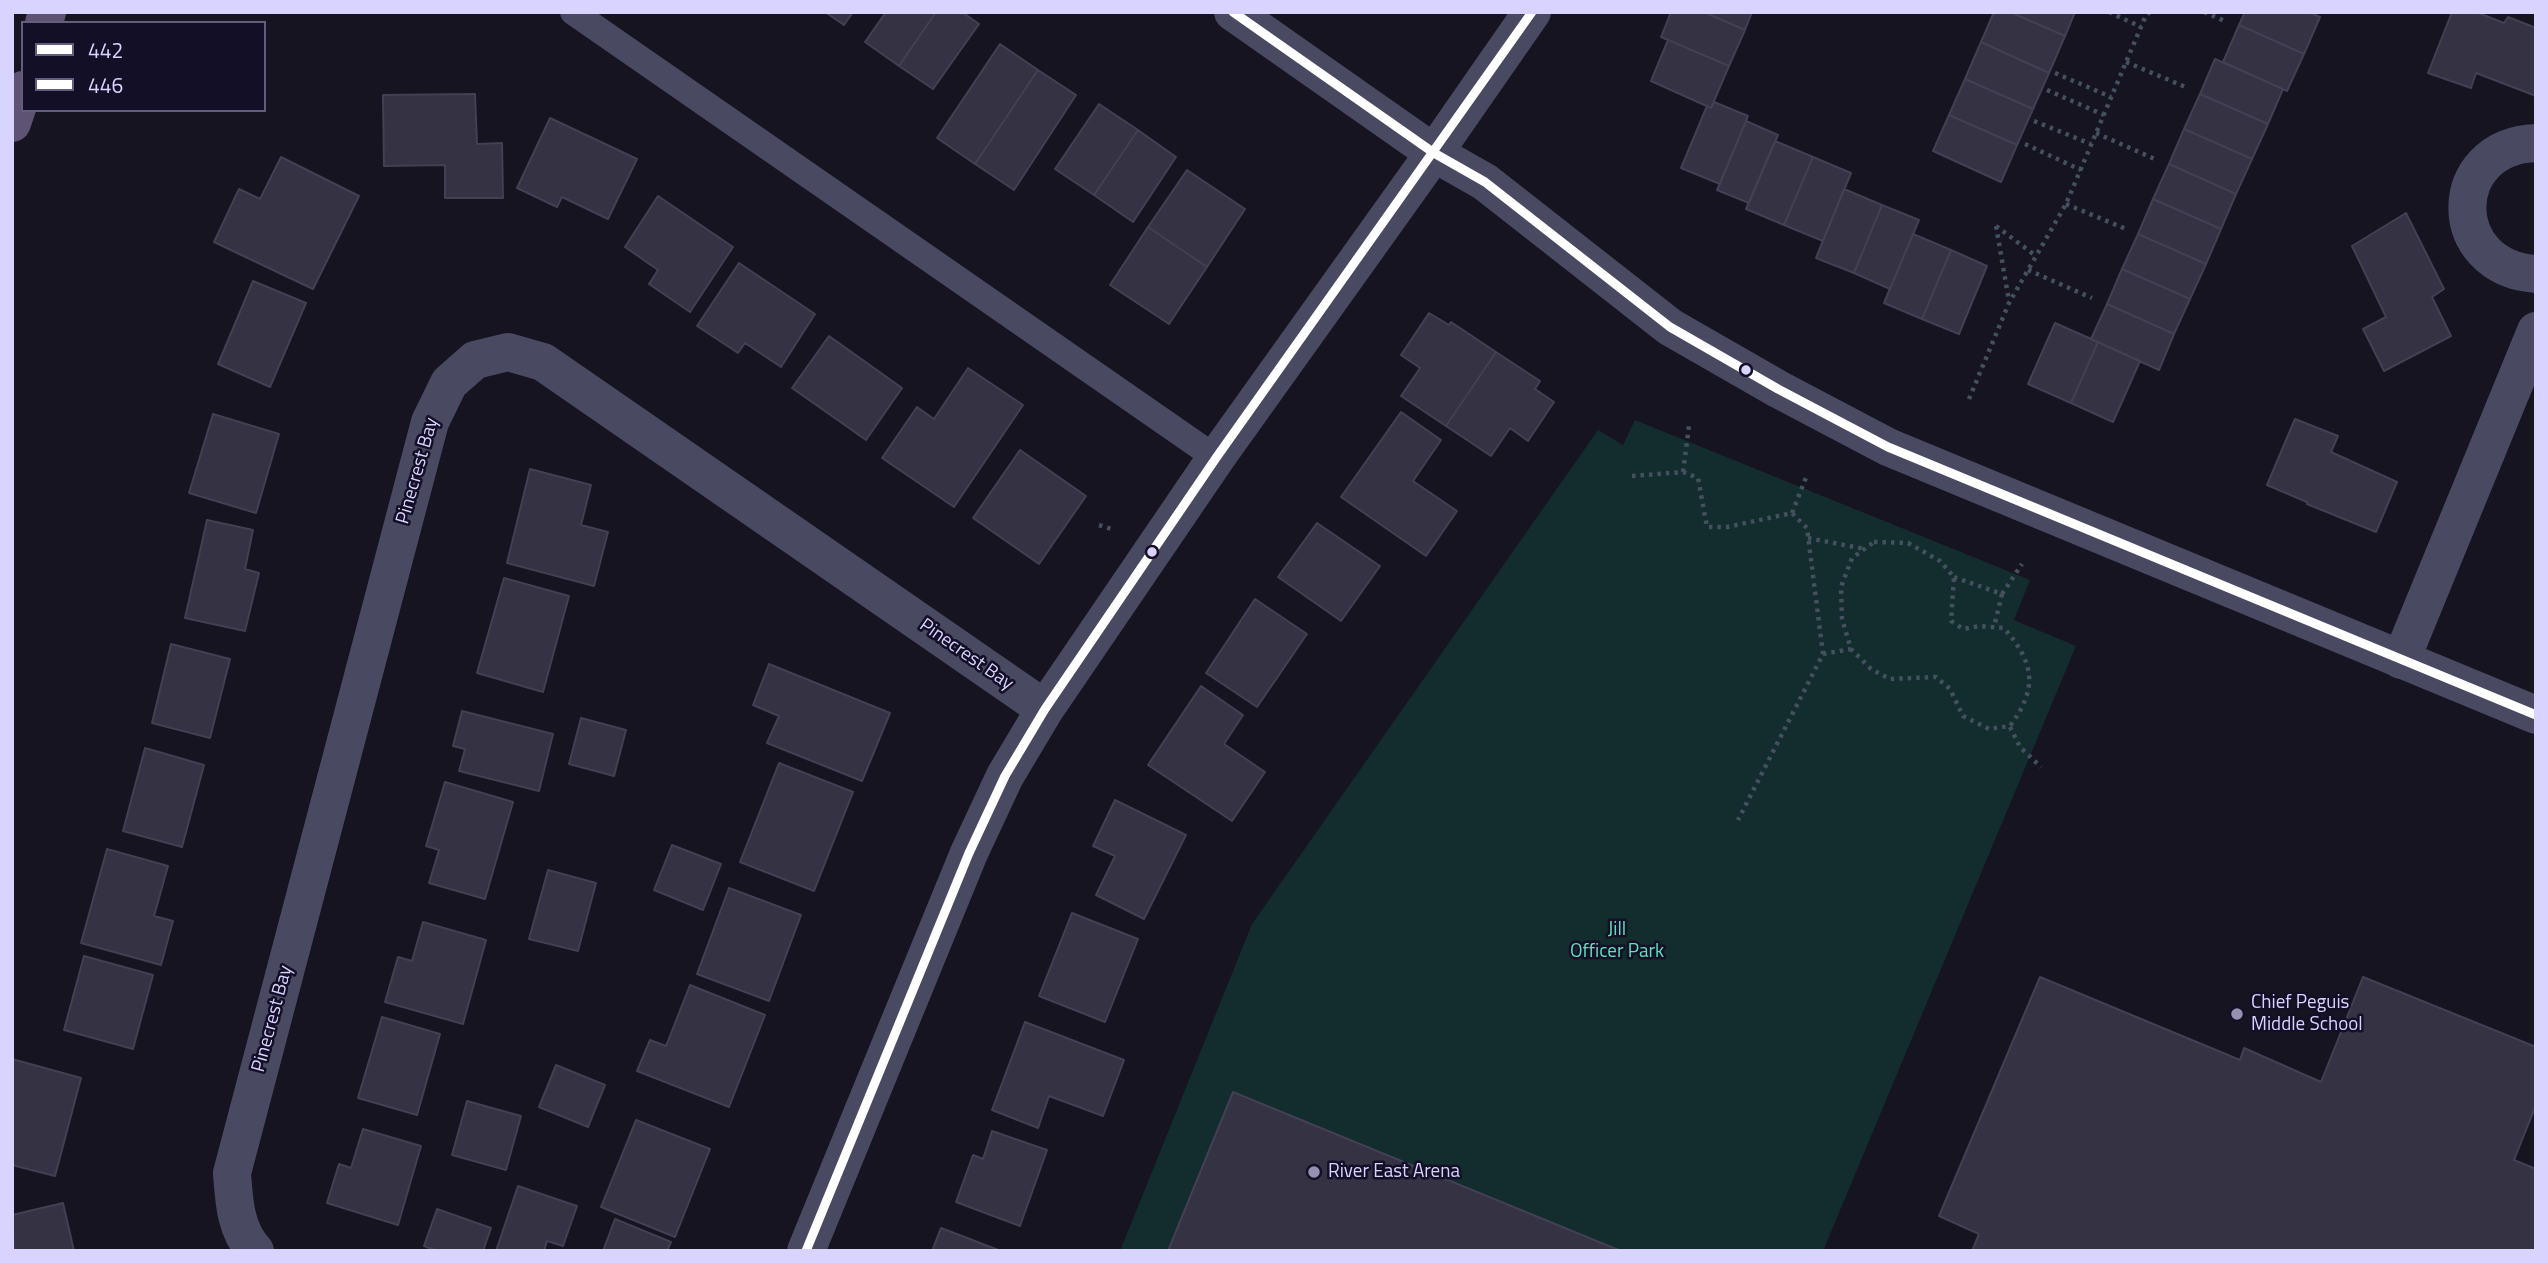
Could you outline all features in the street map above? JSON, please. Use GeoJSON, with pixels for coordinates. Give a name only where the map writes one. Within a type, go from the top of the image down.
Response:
{"type":"FeatureCollection","features":[{"type":"Feature","properties":{"kind":"main road"},"geometry":{"type":"LineString","coordinates":[[12,123],[21,96]]}},
{"type":"Feature","properties":{"kind":"street"},"geometry":{"type":"LineString","coordinates":[[1233,12],[1434,153],[1485,182],[1670,327],[1802,402],[1888,447],[2536,715]]}},
{"type":"Feature","properties":{"kind":"street"},"geometry":{"type":"LineString","coordinates":[[806,1251],[969,853],[1005,776],[1045,709],[1216,458],[1532,12]]}},
{"type":"Feature","properties":{"kind":"street"},"geometry":{"type":"LineString","coordinates":[[2536,143],[2519,143],[2498,152],[2481,167],[2470,186],[2467,208],[2470,230],[2480,249],[2497,264],[2517,273],[2536,274]]}},
{"type":"Feature","properties":{"kind":"street"},"geometry":{"type":"LineString","coordinates":[[2402,660],[2536,331]]}},
{"type":"Feature","properties":{"kind":"street","name":"Pinecrest Bay"},"geometry":{"type":"LineString","coordinates":[[255,1251],[247,1242],[235,1210],[232,1173],[430,422],[449,383],[475,360],[508,352],[544,362],[1045,709]]}},
{"type":"Feature","properties":{"kind":"lane"},"geometry":{"type":"LineString","coordinates":[[573,12],[1216,458]]}},
{"type":"Feature","properties":{"kind":"path"},"geometry":{"type":"LineString","coordinates":[[2109,12],[2141,27]]}},
{"type":"Feature","properties":{"kind":"path"},"geometry":{"type":"LineString","coordinates":[[1969,399],[2009,303],[2066,204],[2141,27],[2150,12]]}},
{"type":"Feature","properties":{"kind":"path"},"geometry":{"type":"LineString","coordinates":[[2204,12],[2225,21]]}},
{"type":"Feature","properties":{"kind":"path"},"geometry":{"type":"LineString","coordinates":[[2126,62],[2188,88]]}},
{"type":"Feature","properties":{"kind":"path"},"geometry":{"type":"LineString","coordinates":[[2055,73],[2111,97]]}},
{"type":"Feature","properties":{"kind":"path"},"geometry":{"type":"LineString","coordinates":[[2048,90],[2104,115]]}},
{"type":"Feature","properties":{"kind":"path"},"geometry":{"type":"LineString","coordinates":[[2034,121],[2091,145]]}},
{"type":"Feature","properties":{"kind":"path"},"geometry":{"type":"LineString","coordinates":[[2096,133],[2157,160]]}},
{"type":"Feature","properties":{"kind":"path"},"geometry":{"type":"LineString","coordinates":[[2025,144],[2081,170]]}},
{"type":"Feature","properties":{"kind":"path"},"geometry":{"type":"LineString","coordinates":[[2066,204],[2126,229]]}},
{"type":"Feature","properties":{"kind":"path"},"geometry":{"type":"LineString","coordinates":[[2009,303],[1996,226],[2036,256]]}},
{"type":"Feature","properties":{"kind":"path"},"geometry":{"type":"LineString","coordinates":[[2028,270],[2092,298]]}},
{"type":"Feature","properties":{"kind":"path"},"geometry":{"type":"LineString","coordinates":[[1683,472],[1689,426]]}},
{"type":"Feature","properties":{"kind":"path"},"geometry":{"type":"LineString","coordinates":[[1632,476],[1683,472],[1698,478],[1707,527],[1727,527],[1792,513]]}},
{"type":"Feature","properties":{"kind":"path"},"geometry":{"type":"LineString","coordinates":[[1792,513],[1807,475]]}},
{"type":"Feature","properties":{"kind":"path"},"geometry":{"type":"LineString","coordinates":[[1738,820],[1823,654],[1807,528],[1792,513]]}},
{"type":"Feature","properties":{"kind":"path"},"geometry":{"type":"LineString","coordinates":[[1099,525],[1122,532]]}},
{"type":"Feature","properties":{"kind":"path"},"geometry":{"type":"LineString","coordinates":[[1808,538],[1865,549]]}},
{"type":"Feature","properties":{"kind":"path"},"geometry":{"type":"LineString","coordinates":[[1954,578],[1951,621],[1963,629],[2004,628],[2021,648],[2031,679],[2023,709],[2010,726],[1989,729],[1963,716],[1950,689],[1937,677],[1890,679],[1871,669],[1851,649],[1842,619],[1841,587],[1853,558],[1874,542],[1908,543],[1940,561],[1954,578],[2002,594]]}},
{"type":"Feature","properties":{"kind":"path"},"geometry":{"type":"LineString","coordinates":[[1994,627],[2002,594],[2022,564]]}},
{"type":"Feature","properties":{"kind":"path"},"geometry":{"type":"LineString","coordinates":[[1823,654],[1851,649]]}},
{"type":"Feature","properties":{"kind":"path"},"geometry":{"type":"LineString","coordinates":[[2010,726],[2020,747],[2041,767]]}},
{"type":"Feature","properties":{"kind":"green space","name":"Jill Officer Park"},"geometry":{"type":"Polygon","coordinates":[[[1635,420],[2030,580],[2014,620],[2076,646],[1823,1251],[1120,1251],[1252,924],[1598,430],[1623,445],[1635,420]]]}},
{"type":"Feature","properties":{"kind":"building"},"geometry":{"type":"Polygon","coordinates":[[[825,12],[853,12],[844,25],[825,12]]]}},
{"type":"Feature","properties":{"kind":"building"},"geometry":{"type":"Polygon","coordinates":[[[886,12],[936,12],[899,66],[865,42],[886,12]]]}},
{"type":"Feature","properties":{"kind":"building"},"geometry":{"type":"Polygon","coordinates":[[[936,12],[962,12],[979,24],[933,89],[899,66],[936,12]]]}},
{"type":"Feature","properties":{"kind":"building"},"geometry":{"type":"Polygon","coordinates":[[[1671,12],[1704,12],[1745,30],[1729,66],[1661,37],[1671,12]]]}},
{"type":"Feature","properties":{"kind":"building"},"geometry":{"type":"Polygon","coordinates":[[[1704,12],[1752,12],[1745,30],[1704,12]]]}},
{"type":"Feature","properties":{"kind":"building"},"geometry":{"type":"Polygon","coordinates":[[[1994,12],[2010,12],[2065,36],[2049,73],[1981,42],[1994,12]]]}},
{"type":"Feature","properties":{"kind":"building"},"geometry":{"type":"Polygon","coordinates":[[[2010,12],[2075,12],[2065,36],[2010,12]]]}},
{"type":"Feature","properties":{"kind":"building"},"geometry":{"type":"Polygon","coordinates":[[[2245,12],[2309,12],[2320,17],[2304,54],[2239,25],[2245,12]]]}},
{"type":"Feature","properties":{"kind":"building"},"geometry":{"type":"Polygon","coordinates":[[[2452,12],[2476,12],[2504,23],[2508,17],[2536,28],[2536,96],[2476,73],[2471,88],[2428,73],[2452,12]]]}},
{"type":"Feature","properties":{"kind":"building"},"geometry":{"type":"Polygon","coordinates":[[[2239,25],[2304,54],[2287,91],[2223,62],[2239,25]]]}},
{"type":"Feature","properties":{"kind":"building"},"geometry":{"type":"Polygon","coordinates":[[[1668,40],[1729,66],[1711,108],[1651,81],[1668,40]]]}},
{"type":"Feature","properties":{"kind":"building"},"geometry":{"type":"Polygon","coordinates":[[[1981,42],[2049,73],[2033,109],[1965,79],[1981,42]]]}},
{"type":"Feature","properties":{"kind":"building"},"geometry":{"type":"Polygon","coordinates":[[[1000,44],[1038,70],[975,164],[937,138],[1000,44]]]}},
{"type":"Feature","properties":{"kind":"building"},"geometry":{"type":"Polygon","coordinates":[[[2215,59],[2283,89],[2268,124],[2200,94],[2215,59]]]}},
{"type":"Feature","properties":{"kind":"building"},"geometry":{"type":"Polygon","coordinates":[[[1038,70],[1076,95],[1014,190],[975,164],[1038,70]]]}},
{"type":"Feature","properties":{"kind":"building"},"geometry":{"type":"Polygon","coordinates":[[[1965,79],[2033,109],[2017,145],[1949,115],[1965,79]]]}},
{"type":"Feature","properties":{"kind":"building"},"geometry":{"type":"Polygon","coordinates":[[[475,94],[477,144],[502,143],[503,198],[445,198],[445,165],[384,166],[383,95],[475,94]]]}},
{"type":"Feature","properties":{"kind":"building"},"geometry":{"type":"Polygon","coordinates":[[[2200,94],[2268,124],[2252,159],[2184,129],[2200,94]]]}},
{"type":"Feature","properties":{"kind":"building"},"geometry":{"type":"Polygon","coordinates":[[[1714,102],[1748,116],[1720,184],[1681,168],[1707,106],[1711,108],[1714,102]]]}},
{"type":"Feature","properties":{"kind":"building"},"geometry":{"type":"Polygon","coordinates":[[[1099,104],[1138,130],[1094,195],[1055,169],[1099,104]]]}},
{"type":"Feature","properties":{"kind":"building"},"geometry":{"type":"Polygon","coordinates":[[[1949,115],[2017,145],[2001,182],[1933,151],[1949,115]]]}},
{"type":"Feature","properties":{"kind":"building"},"geometry":{"type":"Polygon","coordinates":[[[550,118],[637,159],[608,219],[562,197],[557,207],[517,188],[550,118]]]}},
{"type":"Feature","properties":{"kind":"building"},"geometry":{"type":"Polygon","coordinates":[[[1746,121],[1778,135],[1749,203],[1717,190],[1746,121]]]}},
{"type":"Feature","properties":{"kind":"building"},"geometry":{"type":"Polygon","coordinates":[[[2184,129],[2252,159],[2236,194],[2169,164],[2184,129]]]}},
{"type":"Feature","properties":{"kind":"building"},"geometry":{"type":"Polygon","coordinates":[[[1138,130],[1176,157],[1133,222],[1094,195],[1138,130]]]}},
{"type":"Feature","properties":{"kind":"building"},"geometry":{"type":"Polygon","coordinates":[[[1775,141],[1813,157],[1784,225],[1746,209],[1775,141]]]}},
{"type":"Feature","properties":{"kind":"building"},"geometry":{"type":"Polygon","coordinates":[[[281,157],[359,196],[313,289],[214,242],[239,189],[260,199],[281,157]]]}},
{"type":"Feature","properties":{"kind":"building"},"geometry":{"type":"Polygon","coordinates":[[[1813,157],[1851,173],[1823,241],[1784,225],[1813,157]]]}},
{"type":"Feature","properties":{"kind":"building"},"geometry":{"type":"Polygon","coordinates":[[[2169,164],[2236,194],[2221,229],[2153,199],[2169,164]]]}},
{"type":"Feature","properties":{"kind":"building"},"geometry":{"type":"Polygon","coordinates":[[[1187,170],[1245,209],[1207,267],[1148,227],[1187,170]]]}},
{"type":"Feature","properties":{"kind":"building"},"geometry":{"type":"Polygon","coordinates":[[[1844,189],[1882,205],[1854,273],[1816,258],[1844,189]]]}},
{"type":"Feature","properties":{"kind":"building"},"geometry":{"type":"Polygon","coordinates":[[[658,196],[733,247],[690,312],[649,284],[658,270],[625,247],[658,196]]]}},
{"type":"Feature","properties":{"kind":"building"},"geometry":{"type":"Polygon","coordinates":[[[2153,199],[2221,229],[2206,264],[2138,234],[2153,199]]]}},
{"type":"Feature","properties":{"kind":"building"},"geometry":{"type":"Polygon","coordinates":[[[1882,205],[1919,220],[1890,289],[1854,273],[1882,205]]]}},
{"type":"Feature","properties":{"kind":"building"},"geometry":{"type":"Polygon","coordinates":[[[2406,213],[2444,289],[2432,297],[2451,336],[2384,371],[2363,329],[2386,317],[2352,246],[2406,213]]]}},
{"type":"Feature","properties":{"kind":"building"},"geometry":{"type":"Polygon","coordinates":[[[1148,227],[1207,267],[1169,324],[1110,285],[1148,227]]]}},
{"type":"Feature","properties":{"kind":"building"},"geometry":{"type":"Polygon","coordinates":[[[1913,234],[1951,250],[1922,319],[1884,303],[1913,234]]]}},
{"type":"Feature","properties":{"kind":"building"},"geometry":{"type":"Polygon","coordinates":[[[2138,234],[2206,264],[2190,299],[2122,269],[2138,234]]]}},
{"type":"Feature","properties":{"kind":"building"},"geometry":{"type":"Polygon","coordinates":[[[1951,250],[1987,266],[1959,334],[1922,319],[1951,250]]]}},
{"type":"Feature","properties":{"kind":"building"},"geometry":{"type":"Polygon","coordinates":[[[739,263],[815,314],[781,367],[745,343],[738,353],[697,326],[739,263]]]}},
{"type":"Feature","properties":{"kind":"building"},"geometry":{"type":"Polygon","coordinates":[[[2122,269],[2190,299],[2174,334],[2107,304],[2122,269]]]}},
{"type":"Feature","properties":{"kind":"building"},"geometry":{"type":"Polygon","coordinates":[[[253,281],[306,303],[270,387],[218,364],[253,281]]]}},
{"type":"Feature","properties":{"kind":"building"},"geometry":{"type":"Polygon","coordinates":[[[2107,304],[2174,334],[2159,370],[2091,339],[2107,304]]]}},
{"type":"Feature","properties":{"kind":"building"},"geometry":{"type":"Polygon","coordinates":[[[1429,313],[1449,325],[1451,322],[1496,352],[1446,426],[1401,396],[1420,368],[1401,355],[1429,313]]]}},
{"type":"Feature","properties":{"kind":"building"},"geometry":{"type":"Polygon","coordinates":[[[2055,323],[2098,342],[2071,403],[2028,384],[2055,323]]]}},
{"type":"Feature","properties":{"kind":"building"},"geometry":{"type":"Polygon","coordinates":[[[829,336],[902,388],[866,440],[792,388],[829,336]]]}},
{"type":"Feature","properties":{"kind":"building"},"geometry":{"type":"Polygon","coordinates":[[[2098,342],[2140,361],[2113,422],[2071,403],[2098,342]]]}},
{"type":"Feature","properties":{"kind":"building"},"geometry":{"type":"Polygon","coordinates":[[[1496,352],[1540,381],[1535,389],[1554,402],[1528,441],[1510,428],[1491,456],[1446,426],[1496,352]]]}},
{"type":"Feature","properties":{"kind":"building"},"geometry":{"type":"Polygon","coordinates":[[[968,368],[1023,405],[954,507],[882,458],[917,407],[934,419],[968,368]]]}},
{"type":"Feature","properties":{"kind":"building"},"geometry":{"type":"Polygon","coordinates":[[[1401,412],[1441,440],[1413,481],[1457,511],[1426,556],[1341,497],[1401,412]]]}},
{"type":"Feature","properties":{"kind":"building"},"geometry":{"type":"Polygon","coordinates":[[[213,414],[279,434],[256,513],[189,493],[213,414]]]}},
{"type":"Feature","properties":{"kind":"building"},"geometry":{"type":"Polygon","coordinates":[[[2295,419],[2338,436],[2331,452],[2397,482],[2376,532],[2267,485],[2295,419]]]}},
{"type":"Feature","properties":{"kind":"building"},"geometry":{"type":"Polygon","coordinates":[[[1020,450],[1086,496],[1039,564],[973,518],[1020,450]]]}},
{"type":"Feature","properties":{"kind":"building"},"geometry":{"type":"Polygon","coordinates":[[[530,469],[591,485],[581,525],[608,532],[594,586],[507,563],[530,469]]]}},
{"type":"Feature","properties":{"kind":"building"},"geometry":{"type":"Polygon","coordinates":[[[207,520],[253,530],[245,569],[259,573],[245,631],[185,618],[207,520]]]}},
{"type":"Feature","properties":{"kind":"building"},"geometry":{"type":"Polygon","coordinates":[[[1317,523],[1380,566],[1341,621],[1278,577],[1317,523]]]}},
{"type":"Feature","properties":{"kind":"building"},"geometry":{"type":"Polygon","coordinates":[[[504,578],[569,596],[543,692],[477,673],[504,578]]]}},
{"type":"Feature","properties":{"kind":"building"},"geometry":{"type":"Polygon","coordinates":[[[1255,599],[1307,634],[1257,707],[1206,673],[1255,599]]]}},
{"type":"Feature","properties":{"kind":"building"},"geometry":{"type":"Polygon","coordinates":[[[171,644],[230,659],[210,738],[152,723],[171,644]]]}},
{"type":"Feature","properties":{"kind":"building"},"geometry":{"type":"Polygon","coordinates":[[[769,664],[890,713],[862,781],[767,743],[779,716],[753,705],[769,664]]]}},
{"type":"Feature","properties":{"kind":"building"},"geometry":{"type":"Polygon","coordinates":[[[1201,686],[1243,715],[1224,744],[1265,772],[1232,821],[1148,765],[1201,686]]]}},
{"type":"Feature","properties":{"kind":"building"},"geometry":{"type":"Polygon","coordinates":[[[462,711],[553,734],[539,791],[459,771],[465,749],[453,746],[462,711]]]}},
{"type":"Feature","properties":{"kind":"building"},"geometry":{"type":"Polygon","coordinates":[[[581,718],[626,730],[614,776],[569,764],[581,718]]]}},
{"type":"Feature","properties":{"kind":"building"},"geometry":{"type":"Polygon","coordinates":[[[145,748],[204,765],[182,847],[123,831],[145,748]]]}},
{"type":"Feature","properties":{"kind":"building"},"geometry":{"type":"Polygon","coordinates":[[[779,763],[853,792],[814,891],[740,862],[779,763]]]}},
{"type":"Feature","properties":{"kind":"building"},"geometry":{"type":"Polygon","coordinates":[[[445,782],[513,802],[485,899],[429,883],[439,850],[426,846],[445,782]]]}},
{"type":"Feature","properties":{"kind":"building"},"geometry":{"type":"Polygon","coordinates":[[[1115,800],[1186,835],[1144,919],[1096,895],[1115,856],[1093,846],[1115,800]]]}},
{"type":"Feature","properties":{"kind":"building"},"geometry":{"type":"Polygon","coordinates":[[[672,845],[721,864],[703,910],[654,890],[672,845]]]}},
{"type":"Feature","properties":{"kind":"building"},"geometry":{"type":"Polygon","coordinates":[[[107,849],[168,866],[154,916],[173,921],[161,965],[81,943],[107,849]]]}},
{"type":"Feature","properties":{"kind":"building"},"geometry":{"type":"Polygon","coordinates":[[[548,870],[596,883],[578,951],[529,939],[548,870]]]}},
{"type":"Feature","properties":{"kind":"building"},"geometry":{"type":"Polygon","coordinates":[[[729,888],[801,915],[769,1001],[697,974],[729,888]]]}},
{"type":"Feature","properties":{"kind":"building"},"geometry":{"type":"Polygon","coordinates":[[[1072,913],[1138,939],[1105,1022],[1039,996],[1072,913]]]}},
{"type":"Feature","properties":{"kind":"building"},"geometry":{"type":"Polygon","coordinates":[[[423,922],[486,940],[463,1024],[385,1002],[398,957],[412,961],[423,922]]]}},
{"type":"Feature","properties":{"kind":"building"},"geometry":{"type":"Polygon","coordinates":[[[84,956],[153,975],[133,1049],[64,1030],[84,956]]]}},
{"type":"Feature","properties":{"kind":"building"},"geometry":{"type":"Polygon","coordinates":[[[2040,977],[2240,1060],[2244,1048],[2321,1082],[2363,977],[2536,1047],[2536,1105],[2514,1160],[2536,1169],[2536,1251],[1972,1251],[1979,1234],[1939,1216],[2040,977]]]}},
{"type":"Feature","properties":{"kind":"building"},"geometry":{"type":"Polygon","coordinates":[[[690,985],[765,1015],[729,1107],[637,1071],[650,1040],[666,1046],[690,985]]]}},
{"type":"Feature","properties":{"kind":"building"},"geometry":{"type":"Polygon","coordinates":[[[382,1017],[440,1034],[417,1115],[358,1098],[382,1017]]]}},
{"type":"Feature","properties":{"kind":"building"},"geometry":{"type":"Polygon","coordinates":[[[1025,1022],[1124,1060],[1103,1116],[1049,1096],[1038,1128],[992,1110],[1025,1022]]]}},
{"type":"Feature","properties":{"kind":"building"},"geometry":{"type":"Polygon","coordinates":[[[12,1059],[81,1078],[55,1176],[12,1165],[12,1059]]]}},
{"type":"Feature","properties":{"kind":"building"},"geometry":{"type":"Polygon","coordinates":[[[556,1065],[605,1085],[588,1127],[539,1107],[556,1065]]]}},
{"type":"Feature","properties":{"kind":"building","name":"River East Arena"},"geometry":{"type":"Polygon","coordinates":[[[1233,1092],[1621,1251],[1168,1251],[1233,1092]]]}},
{"type":"Feature","properties":{"kind":"building"},"geometry":{"type":"Polygon","coordinates":[[[467,1101],[521,1116],[506,1170],[452,1155],[467,1101]]]}},
{"type":"Feature","properties":{"kind":"building"},"geometry":{"type":"Polygon","coordinates":[[[636,1120],[710,1149],[675,1237],[601,1207],[636,1120]]]}},
{"type":"Feature","properties":{"kind":"building"},"geometry":{"type":"Polygon","coordinates":[[[363,1129],[421,1146],[398,1225],[327,1203],[339,1164],[351,1168],[363,1129]]]}},
{"type":"Feature","properties":{"kind":"building"},"geometry":{"type":"Polygon","coordinates":[[[992,1131],[1047,1150],[1020,1226],[956,1202],[973,1155],[983,1159],[992,1131]]]}},
{"type":"Feature","properties":{"kind":"building"},"geometry":{"type":"Polygon","coordinates":[[[518,1186],[577,1206],[563,1246],[547,1241],[544,1251],[496,1251],[518,1186]]]}},
{"type":"Feature","properties":{"kind":"building"},"geometry":{"type":"Polygon","coordinates":[[[63,1203],[74,1251],[14,1251],[12,1215],[63,1203]]]}},
{"type":"Feature","properties":{"kind":"building"},"geometry":{"type":"Polygon","coordinates":[[[437,1209],[491,1228],[483,1251],[437,1251],[424,1246],[437,1209]]]}},
{"type":"Feature","properties":{"kind":"building"},"geometry":{"type":"Polygon","coordinates":[[[615,1219],[671,1242],[667,1251],[603,1251],[615,1219]]]}},
{"type":"Feature","properties":{"kind":"building"},"geometry":{"type":"Polygon","coordinates":[[[941,1228],[1001,1251],[932,1251],[941,1228]]]}},
{"type":"Feature","properties":{"kind":"transit line","name":"442"},"geometry":{"type":"LineString","coordinates":[[1233,12],[1434,153],[1485,182],[1670,327],[1778,389],[1888,447],[2536,715]]}},
{"type":"Feature","properties":{"kind":"transit line","name":"446"},"geometry":{"type":"LineString","coordinates":[[806,1251],[969,853],[1005,776],[1045,709],[1216,458],[1532,12]]}},
{"type":"Feature","properties":{"kind":"place","name":"Chief Peguis Middle School"},"geometry":{"type":"Point","coordinates":[2237,1014]}},
{"type":"Feature","properties":{"kind":"place","name":"River East Arena"},"geometry":{"type":"Point","coordinates":[1314,1172]}}]}
